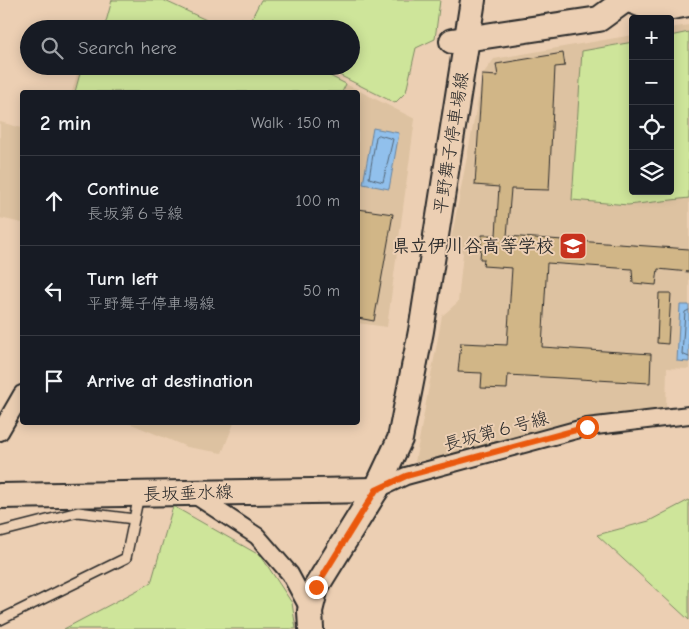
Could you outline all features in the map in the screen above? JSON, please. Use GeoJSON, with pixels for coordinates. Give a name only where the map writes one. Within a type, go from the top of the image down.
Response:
{"type":"FeatureCollection","features":[{"type":"Feature","properties":{"kind":"main road","name":"平野舞子停車場線"},"geometry":{"type":"LineString","coordinates":[[311,620],[316,587],[376,490],[391,462],[400,439],[421,331],[459,40],[457,0]]}},
{"type":"Feature","properties":{"kind":"main road","name":"平野舞子停車場線"},"geometry":{"type":"LineString","coordinates":[[459,40],[473,0]]}},
{"type":"Feature","properties":{"kind":"main road"},"geometry":{"type":"LineString","coordinates":[[459,40],[599,19],[625,0]]}},
{"type":"Feature","properties":{"kind":"main road"},"geometry":{"type":"LineString","coordinates":[[629,0],[656,10],[689,4]]}},
{"type":"Feature","properties":{"kind":"main road","name":"長坂垂水線"},"geometry":{"type":"LineString","coordinates":[[0,496],[376,490]]}},
{"type":"Feature","properties":{"kind":"street"},"geometry":{"type":"LineString","coordinates":[[0,432],[20,397]]}},
{"type":"Feature","properties":{"kind":"street","name":"長坂第６号線"},"geometry":{"type":"LineString","coordinates":[[376,490],[406,476],[587,427],[689,415]]}},
{"type":"Feature","properties":{"kind":"street"},"geometry":{"type":"LineString","coordinates":[[189,492],[257,536],[290,574],[311,620]]}},
{"type":"Feature","properties":{"kind":"lane"},"geometry":{"type":"LineString","coordinates":[[0,620],[126,558],[139,495]]}},
{"type":"Feature","properties":{"kind":"lane"},"geometry":{"type":"LineString","coordinates":[[0,532],[78,512],[134,519]]}},
{"type":"Feature","properties":{"kind":"shaded area","name":"県立伊川谷高等学校"},"geometry":{"type":"Polygon","coordinates":[[[689,25],[689,369],[667,368],[666,408],[555,425],[484,448],[415,462],[442,316],[458,302],[463,253],[451,240],[483,74],[494,59],[629,36],[629,195],[674,195],[674,27],[689,25]]]}},
{"type":"Feature","properties":{"kind":"shaded area"},"geometry":{"type":"Polygon","coordinates":[[[77,75],[328,75],[358,90],[73,90],[77,75]]]}},
{"type":"Feature","properties":{"kind":"shaded area"},"geometry":{"type":"Polygon","coordinates":[[[360,91],[415,119],[387,327],[360,323],[360,91]]]}},
{"type":"Feature","properties":{"kind":"shaded area"},"geometry":{"type":"Polygon","coordinates":[[[0,122],[20,127],[20,223],[0,218],[0,122]]]}},
{"type":"Feature","properties":{"kind":"shaded area"},"geometry":{"type":"Polygon","coordinates":[[[134,425],[233,425],[222,453],[187,447],[134,425]]]}},
{"type":"Feature","properties":{"kind":"green space"},"geometry":{"type":"Polygon","coordinates":[[[112,0],[163,0],[206,20],[106,20],[112,0]]]}},
{"type":"Feature","properties":{"kind":"green space"},"geometry":{"type":"Polygon","coordinates":[[[261,0],[440,0],[435,39],[416,48],[406,92],[395,103],[339,75],[360,75],[360,20],[251,20],[261,0]]]}},
{"type":"Feature","properties":{"kind":"green space"},"geometry":{"type":"Polygon","coordinates":[[[689,32],[689,198],[628,205],[572,200],[582,51],[629,43],[629,195],[674,195],[674,35],[689,32]]]}},
{"type":"Feature","properties":{"kind":"green space"},"geometry":{"type":"Polygon","coordinates":[[[80,75],[328,75],[346,84],[343,90],[76,90],[80,75]]]}},
{"type":"Feature","properties":{"kind":"green space"},"geometry":{"type":"Polygon","coordinates":[[[689,500],[689,620],[597,535],[649,521],[689,500]]]}},
{"type":"Feature","properties":{"kind":"green space"},"geometry":{"type":"Polygon","coordinates":[[[173,506],[261,556],[292,603],[296,629],[64,629],[151,583],[173,506]]]}},
{"type":"Feature","properties":{"kind":"water"},"geometry":{"type":"Polygon","coordinates":[[[373,128],[399,133],[389,189],[363,184],[373,128]]]}},
{"type":"Feature","properties":{"kind":"water"},"geometry":{"type":"Polygon","coordinates":[[[680,305],[689,305],[689,362],[677,361],[680,305]]]}},
{"type":"Feature","properties":{"kind":"building"},"geometry":{"type":"Polygon","coordinates":[[[563,53],[565,66],[555,67],[549,190],[511,189],[507,236],[689,249],[689,272],[658,269],[656,285],[633,283],[632,269],[547,263],[542,347],[651,354],[650,383],[508,375],[507,389],[481,388],[482,373],[458,372],[461,343],[507,345],[512,268],[483,266],[484,259],[480,259],[482,235],[496,235],[499,187],[475,185],[482,75],[498,76],[496,64],[563,53]]]}},
{"type":"Feature","properties":{"kind":"building"},"geometry":{"type":"Polygon","coordinates":[[[360,209],[393,214],[374,321],[360,318],[360,209]]]}},
{"type":"Feature","properties":{"kind":"building"},"geometry":{"type":"Polygon","coordinates":[[[659,293],[671,293],[668,344],[657,343],[659,293]]]}},
{"type":"Feature","properties":{"kind":"place","name":"県立伊川谷高等学校"},"geometry":{"type":"Point","coordinates":[573,246]}},
{"type":"Feature","properties":{"kind":"route"},"geometry":{"type":"LineString","coordinates":[[316,587],[376,490],[406,476],[587,427]]}}]}
